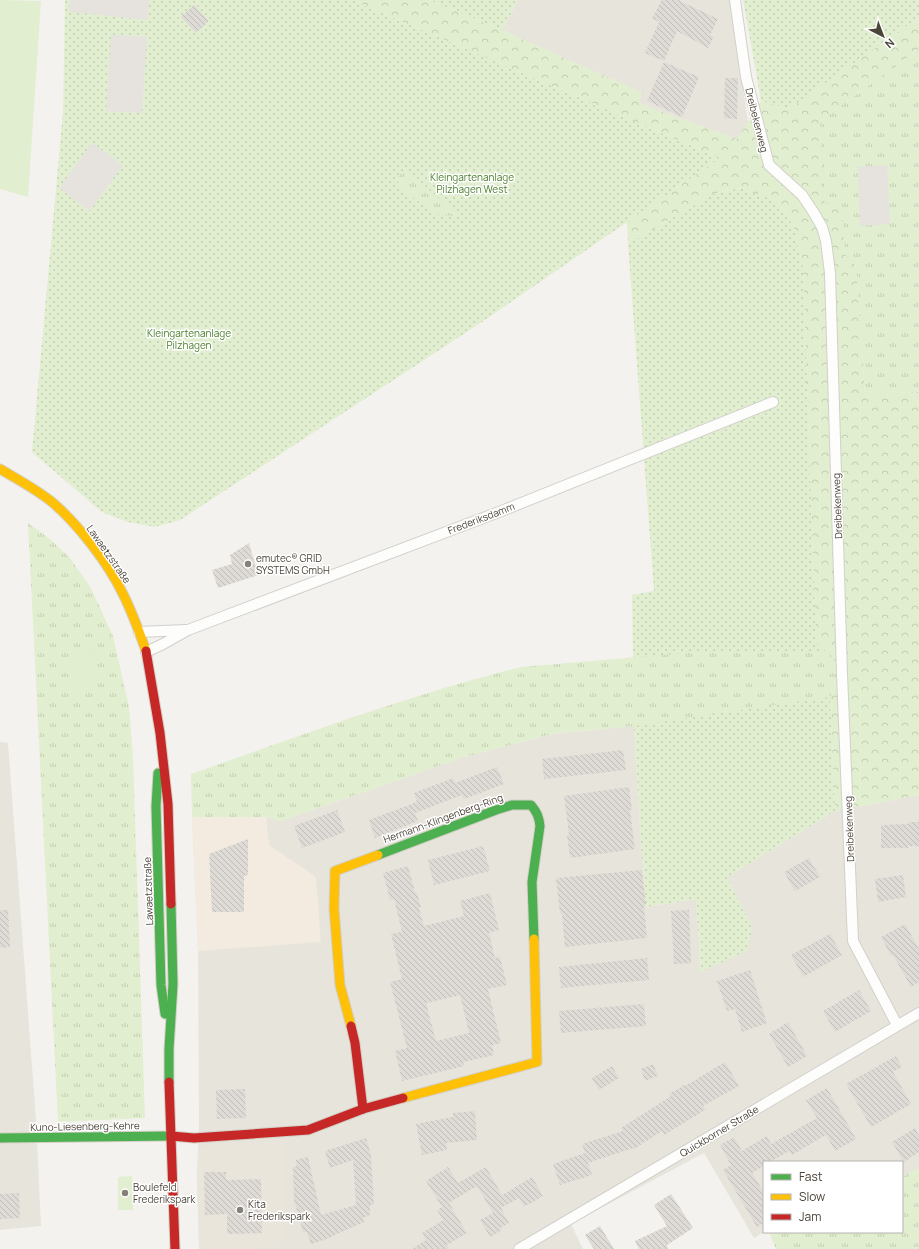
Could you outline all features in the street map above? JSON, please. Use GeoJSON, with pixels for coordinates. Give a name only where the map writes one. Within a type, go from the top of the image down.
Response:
{"type":"FeatureCollection","features":[{"type":"Feature","properties":{"kind":"street","name":"Dreibekenweg"},"geometry":{"type":"LineString","coordinates":[[735,0],[746,76],[769,165],[802,195],[822,226],[826,241],[830,280],[842,666],[853,941],[897,1025]]}},
{"type":"Feature","properties":{"kind":"street","name":"Frederiksdamm"},"geometry":{"type":"LineString","coordinates":[[146,652],[188,630],[499,512],[773,402]]}},
{"type":"Feature","properties":{"kind":"street","name":"Lawaetzstraße"},"geometry":{"type":"LineString","coordinates":[[0,469],[40,493],[69,518],[92,546],[122,592],[146,652],[160,733],[156,806],[161,978],[169,1049],[174,1249]]}},
{"type":"Feature","properties":{"kind":"street","name":"Frederiksdamm"},"geometry":{"type":"LineString","coordinates":[[139,632],[188,630]]}},
{"type":"Feature","properties":{"kind":"street","name":"Hermann-Klingenberg-Ring"},"geometry":{"type":"LineString","coordinates":[[171,1136],[194,1138],[308,1130],[363,1109],[537,1062],[532,882],[541,827],[538,813],[531,805],[512,805],[496,810],[335,870],[334,908],[340,985],[355,1042],[363,1109]]}},
{"type":"Feature","properties":{"kind":"street","name":"Quickborner Straße"},"geometry":{"type":"LineString","coordinates":[[519,1249],[919,1013]]}},
{"type":"Feature","properties":{"kind":"street","name":"Kuno-Liesenberg-Kehre"},"geometry":{"type":"LineString","coordinates":[[0,1138],[171,1136]]}},
{"type":"Feature","properties":{"kind":"shaded area"},"geometry":{"type":"Polygon","coordinates":[[[70,0],[149,0],[148,20],[69,12],[70,0]]]}},
{"type":"Feature","properties":{"kind":"shaded area"},"geometry":{"type":"Polygon","coordinates":[[[518,0],[730,0],[748,122],[737,139],[637,103],[642,93],[502,30],[518,0]]]}},
{"type":"Feature","properties":{"kind":"shaded area"},"geometry":{"type":"Polygon","coordinates":[[[111,35],[147,37],[142,113],[106,111],[111,35]]]}},
{"type":"Feature","properties":{"kind":"shaded area"},"geometry":{"type":"Polygon","coordinates":[[[92,143],[123,165],[90,211],[59,188],[92,143]]]}},
{"type":"Feature","properties":{"kind":"shaded area"},"geometry":{"type":"Polygon","coordinates":[[[887,165],[890,224],[860,226],[858,167],[887,165]]]}},
{"type":"Feature","properties":{"kind":"shaded area"},"geometry":{"type":"Polygon","coordinates":[[[634,726],[645,907],[696,899],[701,972],[752,926],[727,877],[835,811],[919,795],[919,1168],[903,1176],[903,1161],[763,1161],[763,1233],[754,1238],[704,1153],[571,1224],[583,1249],[199,1249],[197,1176],[199,1123],[198,951],[192,817],[266,817],[281,821],[461,758],[552,734],[634,726]]]}},
{"type":"Feature","properties":{"kind":"shaded area"},"geometry":{"type":"Polygon","coordinates":[[[0,742],[8,743],[36,1120],[41,1226],[0,1230],[0,742]]]}},
{"type":"Feature","properties":{"kind":"shaded area"},"geometry":{"type":"Polygon","coordinates":[[[192,817],[266,817],[269,845],[316,877],[321,942],[198,951],[192,817]]]}},
{"type":"Feature","properties":{"kind":"shaded area","name":"Kita Frederikspark"},"geometry":{"type":"Polygon","coordinates":[[[282,1142],[282,1245],[252,1249],[199,1249],[197,1176],[199,1147],[282,1142]]]}},
{"type":"Feature","properties":{"kind":"green space"},"geometry":{"type":"Polygon","coordinates":[[[0,0],[41,1],[28,197],[0,189],[0,0]]]}},
{"type":"Feature","properties":{"kind":"green space"},"geometry":{"type":"Polygon","coordinates":[[[65,0],[352,0],[720,158],[482,322],[180,520],[155,527],[128,522],[102,512],[32,452],[63,112],[65,0]]]}},
{"type":"Feature","properties":{"kind":"green space"},"geometry":{"type":"Polygon","coordinates":[[[352,0],[429,0],[502,30],[643,93],[638,103],[737,139],[761,101],[789,109],[919,17],[919,49],[820,121],[842,211],[845,254],[856,266],[865,394],[919,392],[919,795],[835,811],[829,674],[816,640],[803,267],[793,225],[772,199],[739,188],[713,194],[628,244],[627,222],[720,158],[352,0]]]}},
{"type":"Feature","properties":{"kind":"green space"},"geometry":{"type":"Polygon","coordinates":[[[429,0],[518,0],[502,30],[429,0]]]}},
{"type":"Feature","properties":{"kind":"green space"},"geometry":{"type":"Polygon","coordinates":[[[743,0],[919,0],[919,17],[789,109],[761,101],[743,0]]]}},
{"type":"Feature","properties":{"kind":"green space"},"geometry":{"type":"Polygon","coordinates":[[[919,49],[919,392],[865,394],[856,266],[845,254],[842,211],[824,201],[820,121],[919,49]]]}},
{"type":"Feature","properties":{"kind":"green space"},"geometry":{"type":"Polygon","coordinates":[[[404,172],[411,173],[444,203],[457,211],[454,216],[434,214],[402,189],[398,182],[399,175],[404,172]]]}},
{"type":"Feature","properties":{"kind":"green space"},"geometry":{"type":"Polygon","coordinates":[[[739,188],[772,199],[793,225],[803,267],[816,640],[829,674],[835,811],[727,877],[752,926],[748,950],[701,972],[696,899],[645,907],[634,726],[632,595],[654,591],[628,244],[713,194],[739,188]]]}},
{"type":"Feature","properties":{"kind":"green space"},"geometry":{"type":"Polygon","coordinates":[[[28,523],[50,539],[69,557],[91,588],[113,636],[129,707],[133,758],[145,1118],[58,1122],[28,523]]]}},
{"type":"Feature","properties":{"kind":"green space"},"geometry":{"type":"Polygon","coordinates":[[[828,651],[842,674],[830,697],[634,726],[552,734],[461,758],[281,821],[266,817],[192,817],[191,774],[396,703],[521,667],[685,653],[828,651]]]}},
{"type":"Feature","properties":{"kind":"green space"},"geometry":{"type":"Polygon","coordinates":[[[92,652],[93,692],[74,692],[73,653],[92,652]]]}},
{"type":"Feature","properties":{"kind":"green space"},"geometry":{"type":"Polygon","coordinates":[[[919,1168],[919,1249],[776,1249],[769,1233],[903,1233],[903,1176],[919,1168]]]}},
{"type":"Feature","properties":{"kind":"green space","name":"Boulefeld Frederikspark"},"geometry":{"type":"Polygon","coordinates":[[[132,1176],[133,1210],[118,1210],[118,1177],[132,1176]]]}},
{"type":"Feature","properties":{"kind":"building"},"geometry":{"type":"Polygon","coordinates":[[[662,0],[678,0],[718,19],[710,35],[714,37],[708,48],[677,31],[664,61],[645,53],[659,22],[652,18],[662,0]]]}},
{"type":"Feature","properties":{"kind":"building"},"geometry":{"type":"Polygon","coordinates":[[[194,5],[209,21],[196,33],[181,17],[194,5]]]}},
{"type":"Feature","properties":{"kind":"building"},"geometry":{"type":"Polygon","coordinates":[[[664,62],[699,77],[682,117],[647,101],[664,62]]]}},
{"type":"Feature","properties":{"kind":"building"},"geometry":{"type":"Polygon","coordinates":[[[725,78],[738,78],[737,119],[724,118],[725,78]]]}},
{"type":"Feature","properties":{"kind":"building"},"geometry":{"type":"Polygon","coordinates":[[[249,543],[258,575],[218,588],[212,570],[232,564],[230,555],[249,543]]]}},
{"type":"Feature","properties":{"kind":"building"},"geometry":{"type":"Polygon","coordinates":[[[623,750],[626,770],[544,779],[542,759],[623,750]]]}},
{"type":"Feature","properties":{"kind":"building"},"geometry":{"type":"Polygon","coordinates":[[[497,767],[504,784],[464,799],[462,795],[415,813],[418,821],[375,838],[369,820],[417,802],[414,793],[453,778],[455,783],[497,767]]]}},
{"type":"Feature","properties":{"kind":"building"},"geometry":{"type":"Polygon","coordinates":[[[629,787],[632,810],[630,810],[635,849],[570,858],[567,835],[569,835],[564,796],[629,787]]]}},
{"type":"Feature","properties":{"kind":"building"},"geometry":{"type":"Polygon","coordinates":[[[337,810],[345,832],[302,848],[294,826],[337,810]]]}},
{"type":"Feature","properties":{"kind":"building"},"geometry":{"type":"Polygon","coordinates":[[[908,822],[919,822],[919,846],[908,846],[908,848],[881,848],[881,825],[908,824],[908,822]]]}},
{"type":"Feature","properties":{"kind":"building"},"geometry":{"type":"Polygon","coordinates":[[[248,839],[248,875],[244,876],[244,912],[212,912],[209,854],[248,839]]]}},
{"type":"Feature","properties":{"kind":"building"},"geometry":{"type":"Polygon","coordinates":[[[483,846],[490,871],[434,885],[428,860],[483,846]]]}},
{"type":"Feature","properties":{"kind":"building"},"geometry":{"type":"Polygon","coordinates":[[[809,858],[820,877],[795,891],[784,872],[809,858]]]}},
{"type":"Feature","properties":{"kind":"building"},"geometry":{"type":"Polygon","coordinates":[[[408,866],[421,907],[419,908],[424,926],[464,916],[460,901],[490,893],[499,930],[489,933],[495,958],[500,957],[507,985],[488,989],[501,1043],[492,1045],[494,1055],[463,1062],[464,1066],[402,1081],[395,1051],[407,1048],[390,982],[402,979],[391,934],[402,932],[394,899],[390,900],[383,873],[408,866]],[[460,995],[426,1003],[436,1041],[469,1033],[460,995]]]}},
{"type":"Feature","properties":{"kind":"building"},"geometry":{"type":"Polygon","coordinates":[[[642,870],[646,905],[644,906],[647,938],[565,947],[562,914],[560,914],[556,878],[642,870]]]}},
{"type":"Feature","properties":{"kind":"building"},"geometry":{"type":"Polygon","coordinates":[[[903,875],[906,897],[878,902],[875,879],[903,875]]]}},
{"type":"Feature","properties":{"kind":"building"},"geometry":{"type":"Polygon","coordinates":[[[0,910],[8,910],[10,947],[0,948],[0,910]]]}},
{"type":"Feature","properties":{"kind":"building"},"geometry":{"type":"Polygon","coordinates":[[[689,910],[691,963],[674,964],[671,911],[689,910]]]}},
{"type":"Feature","properties":{"kind":"building"},"geometry":{"type":"Polygon","coordinates":[[[905,924],[919,949],[919,982],[911,987],[893,955],[891,956],[881,937],[905,924]]]}},
{"type":"Feature","properties":{"kind":"building"},"geometry":{"type":"Polygon","coordinates":[[[830,934],[842,955],[803,977],[791,955],[830,934]]]}},
{"type":"Feature","properties":{"kind":"building"},"geometry":{"type":"Polygon","coordinates":[[[647,958],[649,980],[561,988],[559,967],[647,958]]]}},
{"type":"Feature","properties":{"kind":"building"},"geometry":{"type":"Polygon","coordinates":[[[750,970],[767,1023],[742,1032],[735,1009],[727,1011],[717,981],[750,970]]]}},
{"type":"Feature","properties":{"kind":"building"},"geometry":{"type":"Polygon","coordinates":[[[859,990],[871,1011],[835,1032],[823,1011],[859,990]]]}},
{"type":"Feature","properties":{"kind":"building"},"geometry":{"type":"Polygon","coordinates":[[[644,1004],[646,1026],[561,1033],[559,1011],[644,1004]]]}},
{"type":"Feature","properties":{"kind":"building"},"geometry":{"type":"Polygon","coordinates":[[[788,1022],[807,1056],[788,1067],[769,1034],[788,1022]]]}},
{"type":"Feature","properties":{"kind":"building"},"geometry":{"type":"Polygon","coordinates":[[[896,1056],[902,1067],[893,1072],[911,1104],[871,1127],[846,1084],[896,1056]]]}},
{"type":"Feature","properties":{"kind":"building"},"geometry":{"type":"Polygon","coordinates":[[[725,1062],[739,1086],[703,1106],[705,1110],[664,1135],[662,1131],[634,1149],[633,1148],[588,1163],[592,1175],[560,1185],[553,1164],[585,1153],[582,1144],[623,1131],[621,1128],[671,1096],[669,1094],[725,1062]]]}},
{"type":"Feature","properties":{"kind":"building"},"geometry":{"type":"Polygon","coordinates":[[[653,1064],[658,1076],[645,1081],[641,1069],[653,1064]]]}},
{"type":"Feature","properties":{"kind":"building"},"geometry":{"type":"Polygon","coordinates":[[[612,1066],[619,1078],[599,1090],[592,1078],[612,1066]]]}},
{"type":"Feature","properties":{"kind":"building"},"geometry":{"type":"Polygon","coordinates":[[[827,1088],[856,1139],[835,1151],[826,1135],[792,1155],[789,1151],[772,1161],[763,1161],[763,1167],[752,1173],[763,1191],[763,1224],[757,1227],[723,1170],[731,1165],[720,1145],[734,1137],[742,1151],[767,1136],[771,1144],[817,1118],[806,1100],[827,1088]]]}},
{"type":"Feature","properties":{"kind":"building"},"geometry":{"type":"Polygon","coordinates":[[[245,1089],[246,1118],[217,1119],[216,1090],[245,1089]]]}},
{"type":"Feature","properties":{"kind":"building"},"geometry":{"type":"Polygon","coordinates":[[[475,1111],[477,1140],[446,1143],[447,1150],[422,1155],[416,1124],[453,1117],[453,1113],[475,1111]]]}},
{"type":"Feature","properties":{"kind":"building"},"geometry":{"type":"Polygon","coordinates":[[[915,1128],[919,1136],[919,1152],[904,1162],[892,1142],[915,1128]]]}},
{"type":"Feature","properties":{"kind":"building"},"geometry":{"type":"Polygon","coordinates":[[[366,1138],[371,1155],[374,1205],[370,1205],[370,1215],[363,1218],[364,1222],[324,1240],[311,1244],[307,1232],[303,1232],[294,1200],[293,1167],[297,1166],[296,1160],[308,1157],[321,1215],[356,1205],[353,1160],[330,1168],[325,1151],[366,1138]]]}},
{"type":"Feature","properties":{"kind":"building"},"geometry":{"type":"Polygon","coordinates":[[[448,1167],[458,1183],[486,1167],[502,1195],[532,1177],[543,1196],[524,1207],[519,1198],[501,1208],[509,1223],[500,1228],[502,1230],[490,1237],[480,1220],[493,1213],[477,1186],[442,1207],[426,1181],[448,1167]]]}},
{"type":"Feature","properties":{"kind":"building"},"geometry":{"type":"Polygon","coordinates":[[[204,1172],[226,1172],[226,1180],[261,1179],[262,1233],[227,1234],[227,1214],[205,1215],[204,1172]]]}},
{"type":"Feature","properties":{"kind":"building"},"geometry":{"type":"Polygon","coordinates":[[[19,1193],[20,1218],[0,1219],[0,1194],[19,1193]]]}},
{"type":"Feature","properties":{"kind":"building"},"geometry":{"type":"Polygon","coordinates":[[[671,1194],[693,1228],[667,1245],[668,1249],[639,1249],[635,1241],[667,1226],[654,1205],[671,1194]]]}},
{"type":"Feature","properties":{"kind":"building"},"geometry":{"type":"Polygon","coordinates":[[[449,1203],[467,1233],[447,1245],[449,1249],[412,1249],[426,1240],[422,1233],[443,1220],[437,1210],[449,1203]]]}},
{"type":"Feature","properties":{"kind":"building"},"geometry":{"type":"Polygon","coordinates":[[[600,1226],[614,1249],[594,1249],[585,1235],[600,1226]]]}},
{"type":"Feature","properties":{"kind":"traffic: fast"},"geometry":{"type":"LineString","coordinates":[[158,773],[156,806],[161,985],[165,1014]]}},
{"type":"Feature","properties":{"kind":"traffic: fast"},"geometry":{"type":"LineString","coordinates":[[378,855],[496,810],[512,805],[531,805],[535,810],[540,826],[532,882],[534,939]]}},
{"type":"Feature","properties":{"kind":"traffic: fast"},"geometry":{"type":"LineString","coordinates":[[169,1082],[169,1049],[173,984],[171,904]]}},
{"type":"Feature","properties":{"kind":"traffic: fast"},"geometry":{"type":"LineString","coordinates":[[0,1138],[171,1136]]}},
{"type":"Feature","properties":{"kind":"traffic: slow"},"geometry":{"type":"LineString","coordinates":[[0,469],[46,497],[72,521],[92,545],[117,582],[146,651]]}},
{"type":"Feature","properties":{"kind":"traffic: slow"},"geometry":{"type":"LineString","coordinates":[[351,1026],[340,985],[334,908],[335,871],[378,855]]}},
{"type":"Feature","properties":{"kind":"traffic: slow"},"geometry":{"type":"LineString","coordinates":[[403,1098],[537,1062],[534,939]]}},
{"type":"Feature","properties":{"kind":"traffic: jam"},"geometry":{"type":"LineString","coordinates":[[146,651],[160,733],[168,804],[171,904]]}},
{"type":"Feature","properties":{"kind":"traffic: jam"},"geometry":{"type":"LineString","coordinates":[[351,1026],[355,1043],[363,1109]]}},
{"type":"Feature","properties":{"kind":"traffic: jam"},"geometry":{"type":"LineString","coordinates":[[169,1082],[175,1249]]}},
{"type":"Feature","properties":{"kind":"traffic: jam"},"geometry":{"type":"LineString","coordinates":[[171,1136],[194,1138],[308,1130],[363,1109],[403,1098]]}},
{"type":"Feature","properties":{"kind":"place","name":"emutec® GRID SYSTEMS GmbH"},"geometry":{"type":"Point","coordinates":[248,564]}},
{"type":"Feature","properties":{"kind":"place","name":"Boulefeld Frederikspark"},"geometry":{"type":"Point","coordinates":[125,1193]}},
{"type":"Feature","properties":{"kind":"place","name":"Kita Frederikspark"},"geometry":{"type":"Point","coordinates":[240,1210]}},
{"type":"Feature","properties":{"kind":"park label","name":"Kleingartenanlage Pilzhagen West"},"geometry":{"type":"Point","coordinates":[472,182]}},
{"type":"Feature","properties":{"kind":"park label","name":"Kleingartenanlage Pilzhagen"},"geometry":{"type":"Point","coordinates":[189,338]}}]}
